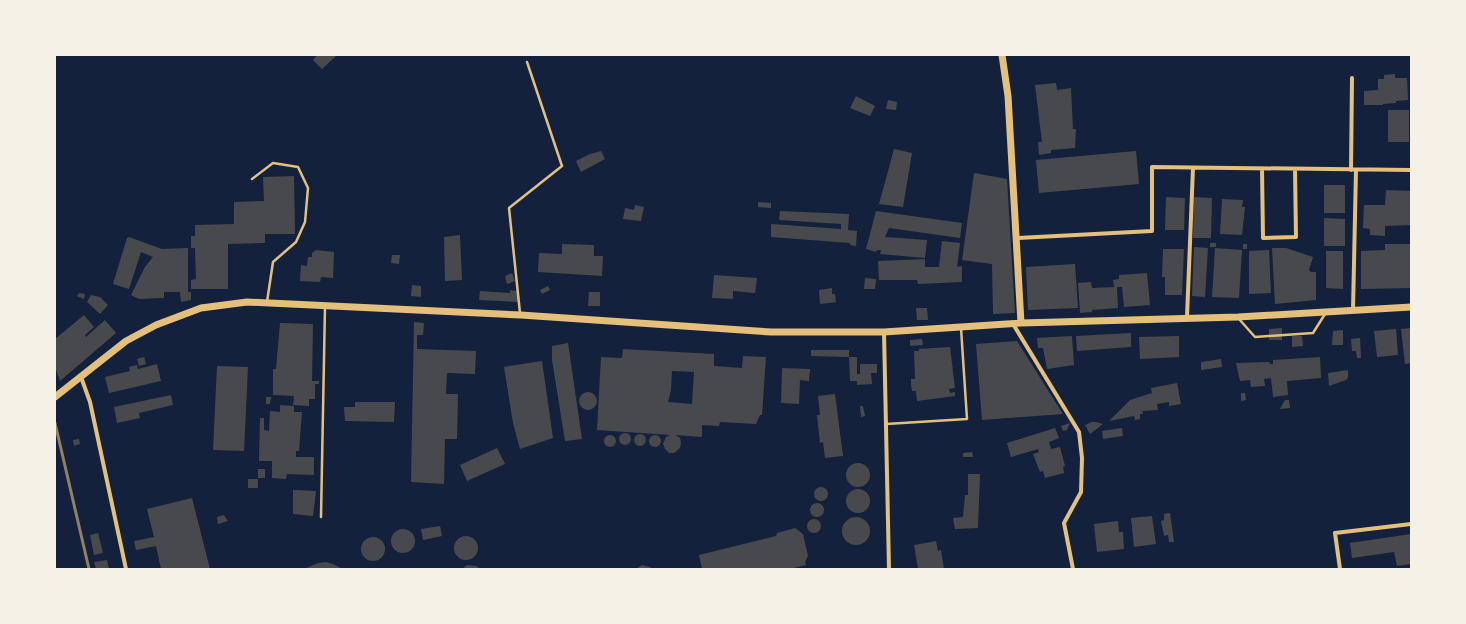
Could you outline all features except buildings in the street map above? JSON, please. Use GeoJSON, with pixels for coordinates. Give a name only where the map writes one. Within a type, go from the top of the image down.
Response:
{"type":"FeatureCollection","features":[{"type":"Feature","properties":{"kind":"street"},"geometry":{"type":"LineString","coordinates":[[1002,55],[1008,96],[1018,238],[1021,323]]}},
{"type":"Feature","properties":{"kind":"street"},"geometry":{"type":"LineString","coordinates":[[1351,170],[1352,78]]}},
{"type":"Feature","properties":{"kind":"street"},"geometry":{"type":"LineString","coordinates":[[1018,238],[1152,231],[1152,168],[1411,170]]}},
{"type":"Feature","properties":{"kind":"street"},"geometry":{"type":"LineString","coordinates":[[1187,317],[1193,168]]}},
{"type":"Feature","properties":{"kind":"street"},"geometry":{"type":"LineString","coordinates":[[1262,169],[1263,238],[1296,237],[1295,169]]}},
{"type":"Feature","properties":{"kind":"street"},"geometry":{"type":"LineString","coordinates":[[1353,310],[1356,170]]}},
{"type":"Feature","properties":{"kind":"street"},"geometry":{"type":"LineString","coordinates":[[55,398],[126,341],[156,324],[180,314],[222,304],[247,302],[521,315],[771,332],[884,332],[1021,323],[1187,317],[1238,317],[1411,307]]}},
{"type":"Feature","properties":{"kind":"street"},"geometry":{"type":"LineString","coordinates":[[1013,324],[1079,432],[1082,458],[1081,492],[1064,523],[1073,569]]}},
{"type":"Feature","properties":{"kind":"street"},"geometry":{"type":"LineString","coordinates":[[884,332],[888,569]]}},
{"type":"Feature","properties":{"kind":"street"},"geometry":{"type":"LineString","coordinates":[[81,377],[90,402],[126,569]]}},
{"type":"Feature","properties":{"kind":"street"},"geometry":{"type":"LineString","coordinates":[[1340,569],[1335,534],[1411,524]]}},
{"type":"Feature","properties":{"kind":"lane"},"geometry":{"type":"LineString","coordinates":[[521,315],[509,208],[562,166],[528,62]]}},
{"type":"Feature","properties":{"kind":"lane"},"geometry":{"type":"LineString","coordinates":[[252,179],[273,163],[298,168],[308,188],[305,222],[296,242],[273,262],[267,303]]}},
{"type":"Feature","properties":{"kind":"lane"},"geometry":{"type":"LineString","coordinates":[[321,517],[325,306]]}},
{"type":"Feature","properties":{"kind":"lane"},"geometry":{"type":"LineString","coordinates":[[1238,317],[1255,337],[1313,334],[1326,312]]}},
{"type":"Feature","properties":{"kind":"lane"},"geometry":{"type":"LineString","coordinates":[[886,424],[967,419],[961,327]]}},
{"type":"Feature","properties":{"kind":"railway"},"geometry":{"type":"LineString","coordinates":[[55,423],[89,569]]}}]}
